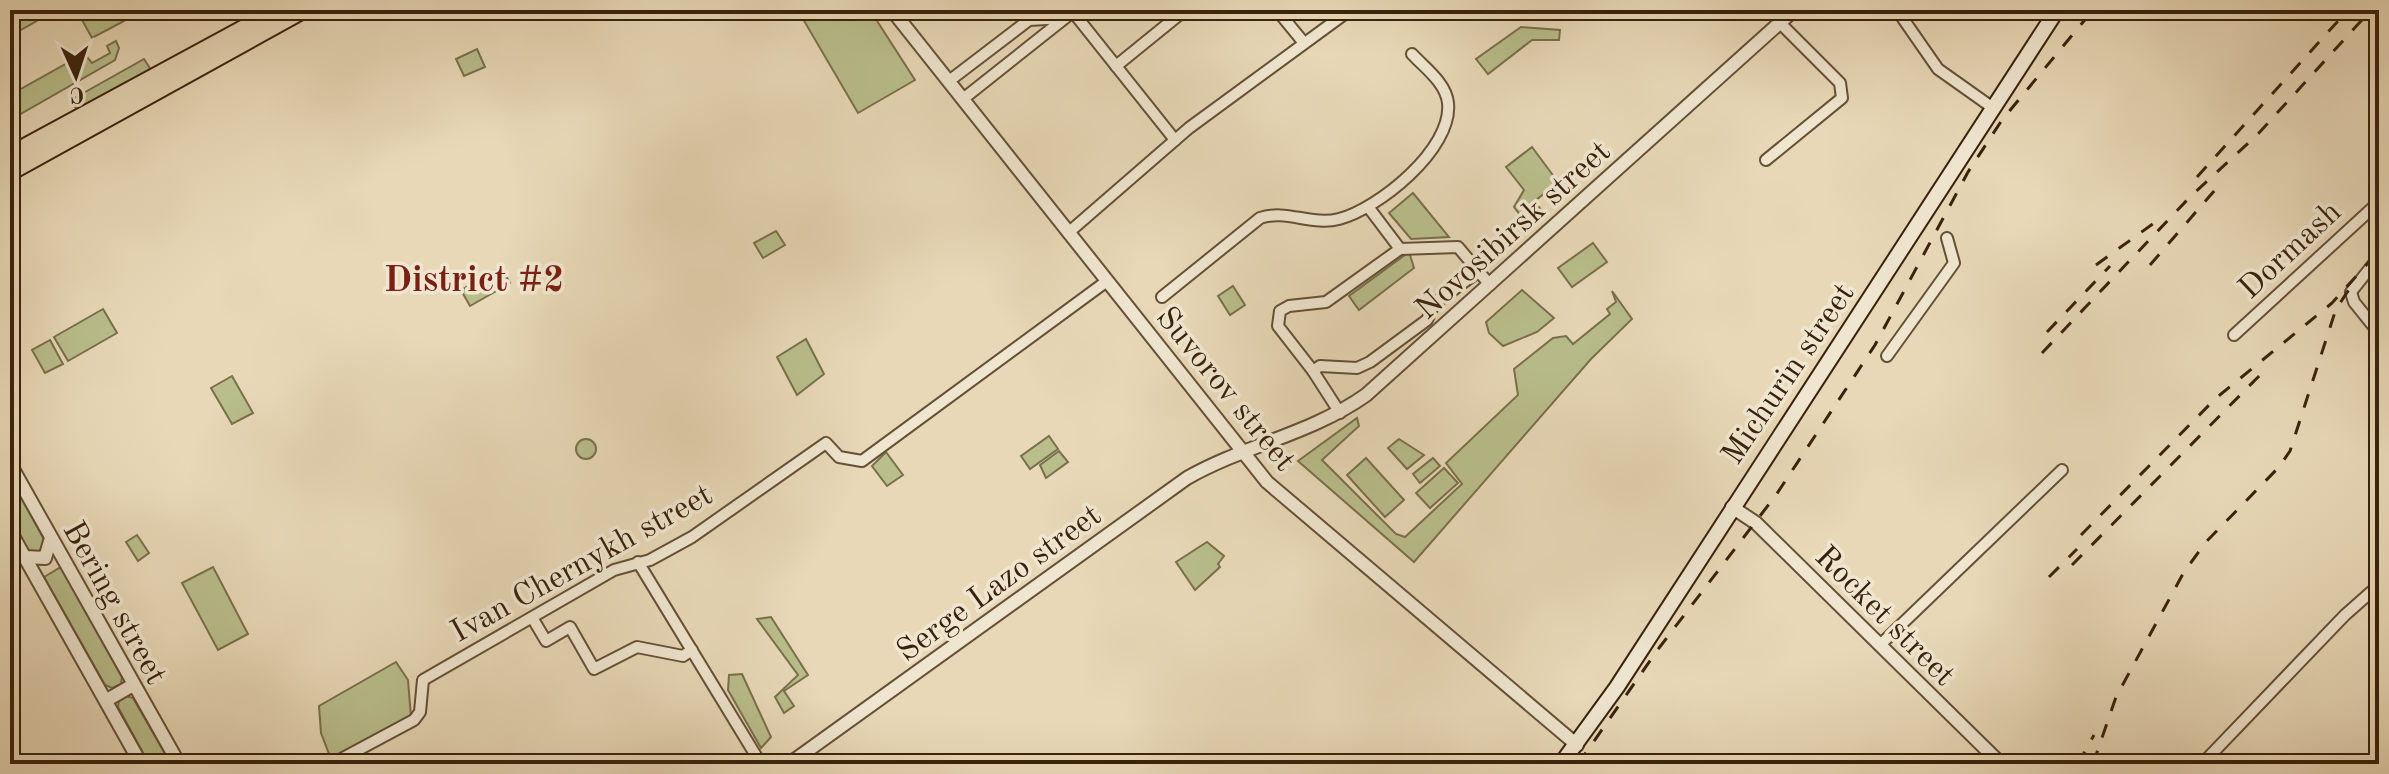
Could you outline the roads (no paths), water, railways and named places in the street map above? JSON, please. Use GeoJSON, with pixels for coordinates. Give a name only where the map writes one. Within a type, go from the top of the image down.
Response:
{"type":"FeatureCollection","features":[{"type":"Feature","properties":{"kind":"main road"},"geometry":{"type":"LineString","coordinates":[[10,155],[278,10]]}},
{"type":"Feature","properties":{"kind":"main road"},"geometry":{"type":"LineString","coordinates":[[10,172],[303,10]]}},
{"type":"Feature","properties":{"kind":"main road","name":"Michurin street"},"geometry":{"type":"LineString","coordinates":[[1561,764],[1577,745],[2057,10]]}},
{"type":"Feature","properties":{"kind":"street","name":"Suvorov street"},"geometry":{"type":"LineString","coordinates":[[892,10],[1267,482],[1577,745]]}},
{"type":"Feature","properties":{"kind":"street"},"geometry":{"type":"LineString","coordinates":[[1277,10],[1304,43]]}},
{"type":"Feature","properties":{"kind":"street"},"geometry":{"type":"LineString","coordinates":[[1068,233],[1175,140],[1350,10]]}},
{"type":"Feature","properties":{"kind":"street","name":"Novosibirsk street"},"geometry":{"type":"LineString","coordinates":[[1244,452],[1287,438],[1340,413],[1366,395],[1794,10]]}},
{"type":"Feature","properties":{"kind":"street"},"geometry":{"type":"LineString","coordinates":[[1897,10],[1938,69],[1993,108]]}},
{"type":"Feature","properties":{"kind":"street"},"geometry":{"type":"LineString","coordinates":[[1116,66],[1179,12]]}},
{"type":"Feature","properties":{"kind":"street"},"geometry":{"type":"LineString","coordinates":[[949,81],[1029,20],[1070,13]]}},
{"type":"Feature","properties":{"kind":"street"},"geometry":{"type":"LineString","coordinates":[[1070,13],[1175,140]]}},
{"type":"Feature","properties":{"kind":"street"},"geometry":{"type":"LineString","coordinates":[[963,99],[1070,13]]}},
{"type":"Feature","properties":{"kind":"street"},"geometry":{"type":"LineString","coordinates":[[1766,160],[1842,98],[1840,83],[1780,23]]}},
{"type":"Feature","properties":{"kind":"street"},"geometry":{"type":"LineString","coordinates":[[1162,297],[1260,218],[1274,213],[1329,221],[1369,208],[1429,156],[1448,114],[1445,93],[1412,54]]}},
{"type":"Feature","properties":{"kind":"street","name":"Dormash"},"geometry":{"type":"LineString","coordinates":[[2234,335],[2379,202]]}},
{"type":"Feature","properties":{"kind":"street"},"geometry":{"type":"LineString","coordinates":[[1369,208],[1400,249]]}},
{"type":"Feature","properties":{"kind":"street"},"geometry":{"type":"LineString","coordinates":[[1887,356],[1954,263],[1947,238]]}},
{"type":"Feature","properties":{"kind":"street"},"geometry":{"type":"LineString","coordinates":[[1340,413],[1278,326],[1280,311],[1289,306],[1326,302],[1400,249],[1458,247],[1490,285]]}},
{"type":"Feature","properties":{"kind":"street"},"geometry":{"type":"LineString","coordinates":[[2379,257],[2351,289],[2354,302],[2379,333]]}},
{"type":"Feature","properties":{"kind":"street"},"geometry":{"type":"LineString","coordinates":[[1313,371],[1320,366],[1357,368],[1370,362],[1427,320],[1434,304],[1479,271]]}},
{"type":"Feature","properties":{"kind":"street","name":"Ivan Chernykh street"},"geometry":{"type":"LineString","coordinates":[[332,764],[414,720],[420,712],[423,680],[614,570],[692,537],[826,443],[839,457],[862,461],[1107,281]]}},
{"type":"Feature","properties":{"kind":"street","name":"Serge Lazo street"},"geometry":{"type":"LineString","coordinates":[[789,764],[807,759],[1187,478],[1244,452]]}},
{"type":"Feature","properties":{"kind":"street","name":"Bering street"},"geometry":{"type":"LineString","coordinates":[[10,464],[179,764]]}},
{"type":"Feature","properties":{"kind":"street"},"geometry":{"type":"LineString","coordinates":[[1880,645],[2062,470]]}},
{"type":"Feature","properties":{"kind":"street","name":"Rocket street"},"geometry":{"type":"LineString","coordinates":[[1732,507],[1756,523],[2001,764]]}},
{"type":"Feature","properties":{"kind":"street","name":"Bering street"},"geometry":{"type":"LineString","coordinates":[[10,531],[141,764]]}},
{"type":"Feature","properties":{"kind":"street"},"geometry":{"type":"LineString","coordinates":[[25,557],[45,558],[51,549],[51,538]]}},
{"type":"Feature","properties":{"kind":"street"},"geometry":{"type":"LineString","coordinates":[[638,562],[761,764]]}},
{"type":"Feature","properties":{"kind":"street"},"geometry":{"type":"LineString","coordinates":[[2202,764],[2345,615],[2379,585]]}},
{"type":"Feature","properties":{"kind":"street"},"geometry":{"type":"LineString","coordinates":[[533,619],[546,641],[570,627],[594,669],[637,647],[683,656],[692,650]]}},
{"type":"Feature","properties":{"kind":"street"},"geometry":{"type":"LineString","coordinates":[[107,700],[133,685]]}},
{"type":"Feature","properties":{"kind":"railway"},"geometry":{"type":"LineString","coordinates":[[1578,764],[1659,648],[1776,495],[1875,345],[1968,172],[2002,120],[2093,10]]}},
{"type":"Feature","properties":{"kind":"railway"},"geometry":{"type":"LineString","coordinates":[[2197,177],[2348,10]]}},
{"type":"Feature","properties":{"kind":"railway"},"geometry":{"type":"LineString","coordinates":[[2042,353],[2190,197],[2258,134],[2371,10]]}},
{"type":"Feature","properties":{"kind":"railway"},"geometry":{"type":"LineString","coordinates":[[2150,265],[2221,183]]}},
{"type":"Feature","properties":{"kind":"railway"},"geometry":{"type":"LineString","coordinates":[[2096,265],[2154,223]]}},
{"type":"Feature","properties":{"kind":"railway"},"geometry":{"type":"LineString","coordinates":[[2081,535],[2215,399],[2332,303],[2379,251]]}},
{"type":"Feature","properties":{"kind":"railway"},"geometry":{"type":"LineString","coordinates":[[2047,332],[2110,266]]}},
{"type":"Feature","properties":{"kind":"railway"},"geometry":{"type":"LineString","coordinates":[[2093,764],[2116,697],[2184,572],[2206,542],[2279,467],[2290,451],[2336,309],[2356,279]]}},
{"type":"Feature","properties":{"kind":"railway"},"geometry":{"type":"LineString","coordinates":[[2072,565],[2264,371]]}},
{"type":"Feature","properties":{"kind":"railway"},"geometry":{"type":"LineString","coordinates":[[2049,577],[2077,549]]}},
{"type":"Feature","properties":{"kind":"railway"},"geometry":{"type":"LineString","coordinates":[[2078,764],[2094,735]]}},
{"type":"Feature","properties":{"kind":"district","name":"District #2"},"geometry":{"type":"Point","coordinates":[474,278]}}]}
